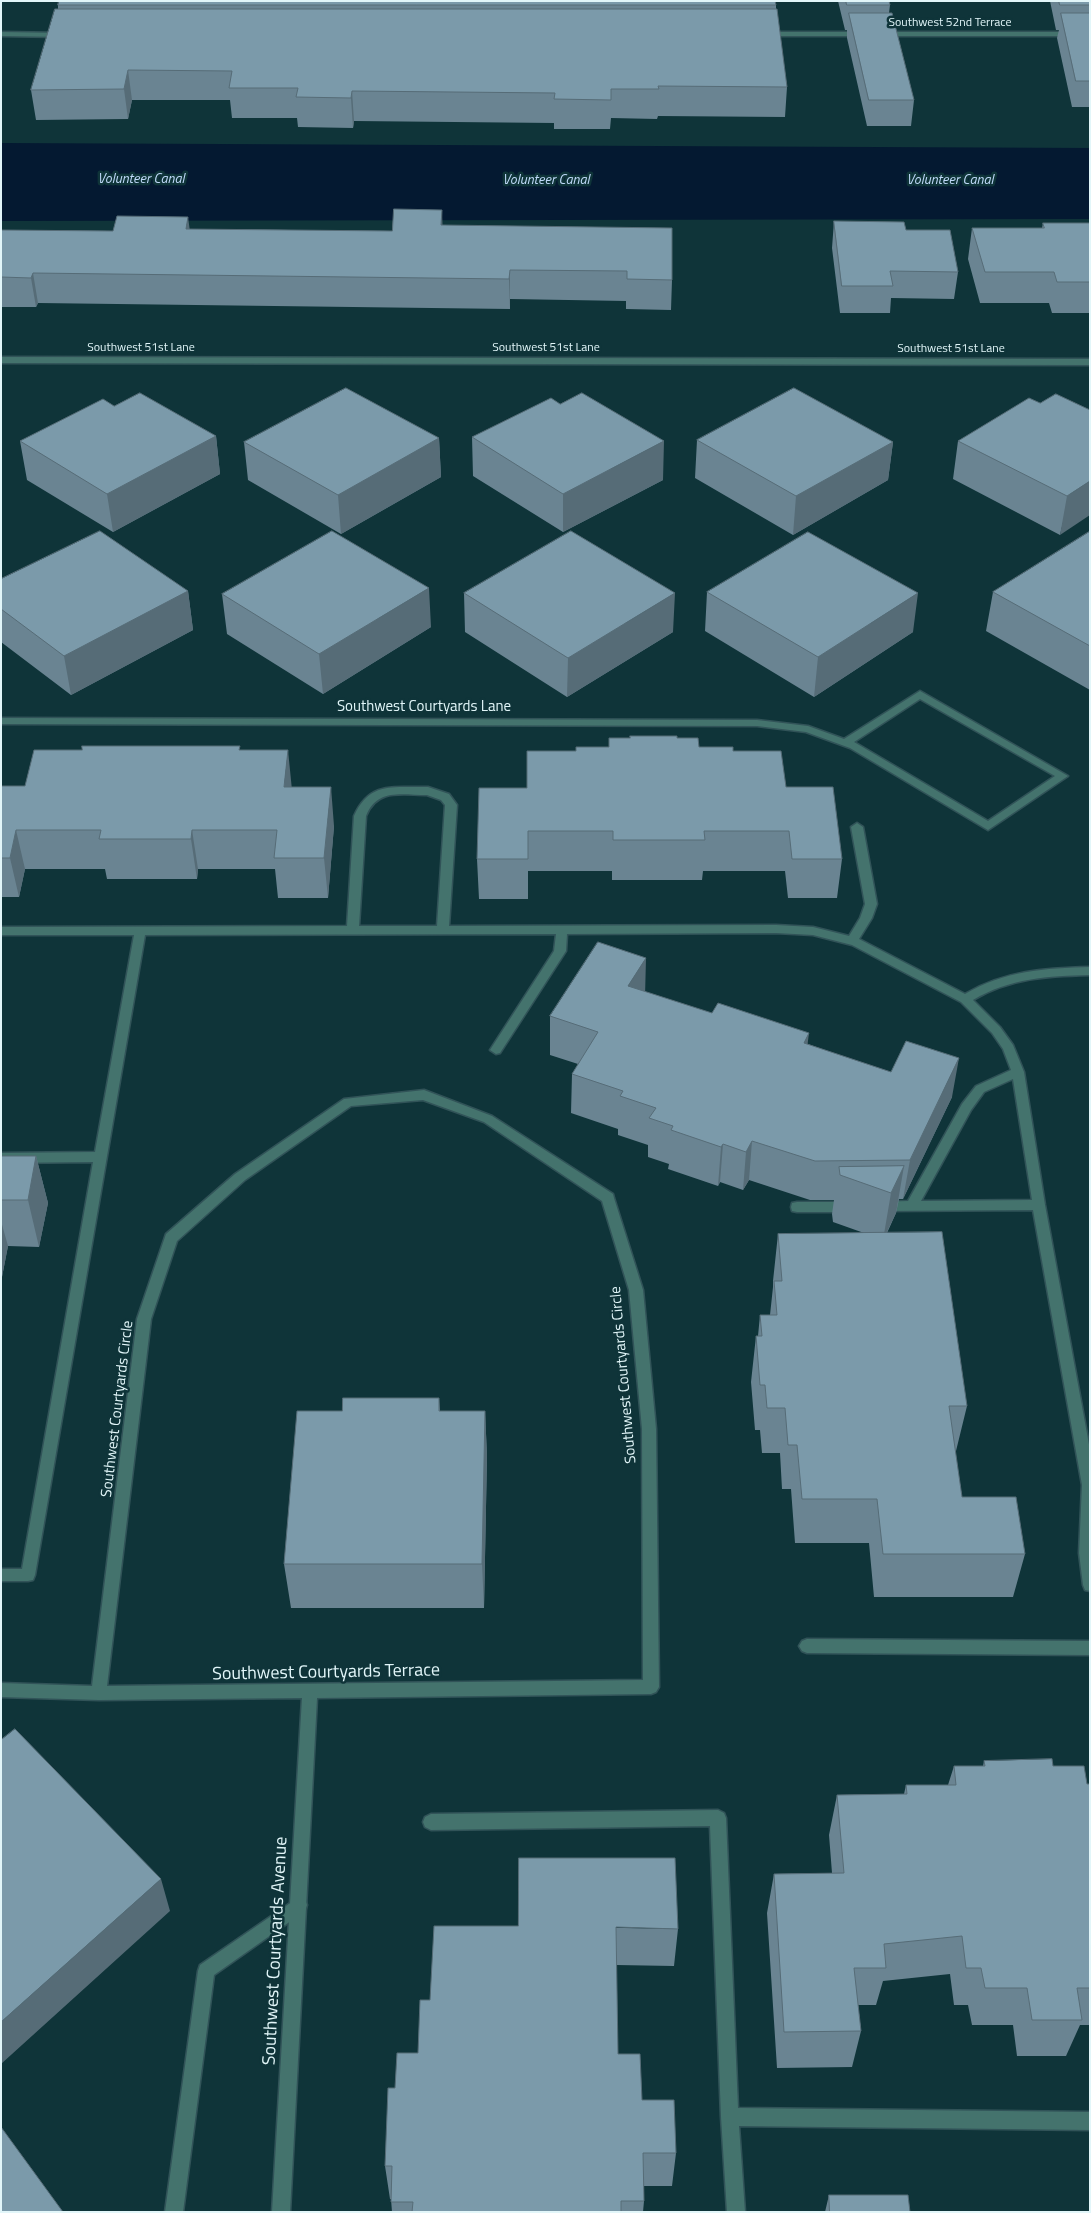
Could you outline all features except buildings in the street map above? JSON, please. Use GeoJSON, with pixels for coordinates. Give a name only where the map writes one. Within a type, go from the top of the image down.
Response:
{"type":"FeatureCollection","features":[{"type":"Feature","properties":{"kind":"street"},"geometry":{"type":"LineString","coordinates":[[1,34],[74,35]]}},
{"type":"Feature","properties":{"kind":"street","name":"Southwest 52nd Terrace"},"geometry":{"type":"LineString","coordinates":[[751,34],[1090,34]]}},
{"type":"Feature","properties":{"kind":"street","name":"Southwest 51st Lane"},"geometry":{"type":"LineString","coordinates":[[1,360],[1090,362]]}},
{"type":"Feature","properties":{"kind":"street","name":"Southwest Courtyards Lane"},"geometry":{"type":"LineString","coordinates":[[1,721],[757,723],[808,729],[845,743],[854,746],[988,826],[1063,776],[920,694],[845,743]]}},
{"type":"Feature","properties":{"kind":"street"},"geometry":{"type":"LineString","coordinates":[[353,930],[360,816],[365,804],[380,792],[428,791],[445,797],[451,805],[443,929]]}},
{"type":"Feature","properties":{"kind":"street"},"geometry":{"type":"LineString","coordinates":[[852,941],[866,918],[871,904],[857,827]]}},
{"type":"Feature","properties":{"kind":"street"},"geometry":{"type":"LineString","coordinates":[[1,931],[443,929],[776,929],[812,931],[852,941],[965,999],[996,1030],[1009,1048],[1018,1072],[1039,1205],[1088,1485],[1086,1553],[1090,1585]]}},
{"type":"Feature","properties":{"kind":"street"},"geometry":{"type":"LineString","coordinates":[[496,1050],[560,951],[562,929]]}},
{"type":"Feature","properties":{"kind":"street"},"geometry":{"type":"LineString","coordinates":[[1,1575],[28,1575],[140,930]]}},
{"type":"Feature","properties":{"kind":"street"},"geometry":{"type":"LineString","coordinates":[[965,999],[986,985],[1016,975],[1052,972],[1090,972]]}},
{"type":"Feature","properties":{"kind":"street"},"geometry":{"type":"LineString","coordinates":[[912,1206],[966,1107],[980,1089],[1018,1072]]}},
{"type":"Feature","properties":{"kind":"street","name":"Southwest Courtyards Circle"},"geometry":{"type":"LineString","coordinates":[[99,1693],[144,1319],[171,1238],[240,1177],[348,1102],[424,1095],[488,1119],[608,1198],[636,1290],[649,1429],[650,1687]]}},
{"type":"Feature","properties":{"kind":"street"},"geometry":{"type":"LineString","coordinates":[[1,1158],[100,1157]]}},
{"type":"Feature","properties":{"kind":"street"},"geometry":{"type":"LineString","coordinates":[[797,1207],[1039,1205]]}},
{"type":"Feature","properties":{"kind":"street"},"geometry":{"type":"LineString","coordinates":[[807,1646],[1090,1648]]}},
{"type":"Feature","properties":{"kind":"street","name":"Southwest Courtyards Terrace"},"geometry":{"type":"LineString","coordinates":[[1,1690],[99,1693],[650,1687]]}},
{"type":"Feature","properties":{"kind":"street","name":"Southwest Courtyards Avenue"},"geometry":{"type":"LineString","coordinates":[[281,2212],[310,1692]]}},
{"type":"Feature","properties":{"kind":"street"},"geometry":{"type":"LineString","coordinates":[[431,1822],[718,1818],[730,2117],[736,2212]]}},
{"type":"Feature","properties":{"kind":"street"},"geometry":{"type":"LineString","coordinates":[[174,2212],[206,1971],[299,1905]]}},
{"type":"Feature","properties":{"kind":"street"},"geometry":{"type":"LineString","coordinates":[[730,2117],[1090,2121]]}},
{"type":"Feature","properties":{"kind":"water","name":"Volunteer Canal"},"geometry":{"type":"Polygon","coordinates":[[[1,143],[1090,148],[1090,219],[1,221],[1,143]]]}}]}
